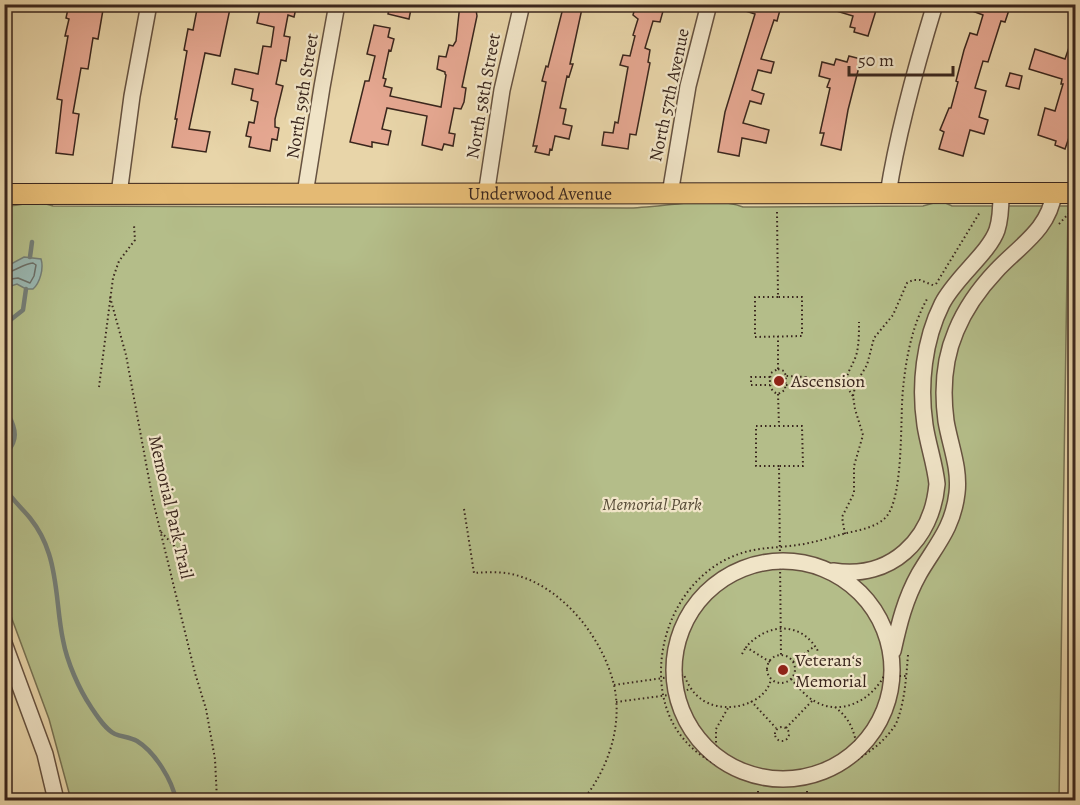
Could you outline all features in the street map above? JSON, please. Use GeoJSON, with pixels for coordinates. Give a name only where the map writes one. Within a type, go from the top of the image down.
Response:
{"type":"FeatureCollection","features":[{"type":"Feature","properties":{"kind":"main road","name":"Underwood Avenue"},"geometry":{"type":"LineString","coordinates":[[4,194],[1054,193],[1072,206]]}},
{"type":"Feature","properties":{"kind":"street"},"geometry":{"type":"LineString","coordinates":[[119,194],[132,96],[149,4]]}},
{"type":"Feature","properties":{"kind":"street","name":"North 59th Street"},"geometry":{"type":"LineString","coordinates":[[305,194],[337,4]]}},
{"type":"Feature","properties":{"kind":"street","name":"North 58th Street"},"geometry":{"type":"LineString","coordinates":[[486,195],[502,90],[522,4]]}},
{"type":"Feature","properties":{"kind":"street","name":"North 57th Avenue"},"geometry":{"type":"LineString","coordinates":[[670,194],[688,86],[709,4]]}},
{"type":"Feature","properties":{"kind":"street"},"geometry":{"type":"LineString","coordinates":[[888,194],[912,86],[935,4]]}},
{"type":"Feature","properties":{"kind":"street"},"geometry":{"type":"LineString","coordinates":[[826,569],[850,584],[868,601],[887,635],[899,676],[879,722],[857,750],[827,770],[791,779],[774,779],[755,776],[730,766],[697,738],[685,720],[676,693],[667,678],[684,623],[697,602],[711,588],[724,577],[742,568],[780,554],[826,569],[858,572],[873,569],[900,556],[923,532],[933,507],[937,484],[924,409],[923,378],[927,350],[942,304],[958,280],[992,242],[999,224],[1001,193]]}},
{"type":"Feature","properties":{"kind":"street"},"geometry":{"type":"LineString","coordinates":[[892,657],[901,615],[908,597],[920,573],[946,533],[955,505],[957,473],[946,420],[944,393],[946,363],[956,332],[984,284],[1046,221],[1052,207],[1054,193]]}},
{"type":"Feature","properties":{"kind":"street"},"geometry":{"type":"LineString","coordinates":[[4,643],[45,754],[56,801]]}},
{"type":"Feature","properties":{"kind":"path"},"geometry":{"type":"LineString","coordinates":[[1065,211],[1072,206]]}},
{"type":"Feature","properties":{"kind":"path"},"geometry":{"type":"LineString","coordinates":[[1056,227],[1072,206]]}},
{"type":"Feature","properties":{"kind":"path"},"geometry":{"type":"LineString","coordinates":[[777,212],[778,297]]}},
{"type":"Feature","properties":{"kind":"path"},"geometry":{"type":"LineString","coordinates":[[676,693],[667,678],[665,633],[680,601],[690,588],[716,566],[743,553],[780,554],[798,545],[881,522],[887,516],[891,508],[898,472],[903,387],[909,348],[921,309],[980,212]]}},
{"type":"Feature","properties":{"kind":"path","name":"Memorial Park Trail"},"geometry":{"type":"LineString","coordinates":[[134,225],[135,240],[119,261],[112,278],[110,297],[126,355],[147,470],[161,531],[195,673],[206,709],[215,759],[217,801]]}},
{"type":"Feature","properties":{"kind":"path"},"geometry":{"type":"LineString","coordinates":[[844,534],[842,517],[854,493],[854,466],[863,435],[853,396],[856,383],[867,365],[874,338],[893,315],[908,283],[920,280],[934,286]]}},
{"type":"Feature","properties":{"kind":"path"},"geometry":{"type":"LineString","coordinates":[[99,387],[110,297]]}},
{"type":"Feature","properties":{"kind":"path"},"geometry":{"type":"LineString","coordinates":[[755,297],[778,297],[802,297],[802,336],[755,337],[755,297]]}},
{"type":"Feature","properties":{"kind":"path"},"geometry":{"type":"LineString","coordinates":[[853,396],[846,382],[847,372],[856,357],[858,322]]}},
{"type":"Feature","properties":{"kind":"path"},"geometry":{"type":"LineString","coordinates":[[778,336],[778,369]]}},
{"type":"Feature","properties":{"kind":"path"},"geometry":{"type":"LineString","coordinates":[[778,369],[784,371],[786,385],[785,390],[778,393],[774,392],[770,385],[770,377],[772,372],[778,369]]}},
{"type":"Feature","properties":{"kind":"path"},"geometry":{"type":"LineString","coordinates":[[786,376],[806,377],[805,385],[786,385]]}},
{"type":"Feature","properties":{"kind":"path"},"geometry":{"type":"LineString","coordinates":[[770,377],[751,377],[751,385],[770,385]]}},
{"type":"Feature","properties":{"kind":"path"},"geometry":{"type":"LineString","coordinates":[[778,393],[779,426]]}},
{"type":"Feature","properties":{"kind":"path"},"geometry":{"type":"LineString","coordinates":[[756,426],[802,426],[803,466],[779,466],[756,466],[756,426]]}},
{"type":"Feature","properties":{"kind":"path"},"geometry":{"type":"LineString","coordinates":[[779,466],[781,656]]}},
{"type":"Feature","properties":{"kind":"path"},"geometry":{"type":"LineString","coordinates":[[464,509],[474,573],[517,575],[544,587],[569,607],[593,637],[608,667],[614,685],[616,702],[609,758],[593,788],[583,801]]}},
{"type":"Feature","properties":{"kind":"path"},"geometry":{"type":"LineString","coordinates":[[161,531],[184,556]]}},
{"type":"Feature","properties":{"kind":"path"},"geometry":{"type":"LineString","coordinates":[[742,654],[762,632],[781,629],[804,634],[819,653]]}},
{"type":"Feature","properties":{"kind":"path"},"geometry":{"type":"LineString","coordinates":[[793,662],[815,646]]}},
{"type":"Feature","properties":{"kind":"path"},"geometry":{"type":"LineString","coordinates":[[746,647],[770,662]]}},
{"type":"Feature","properties":{"kind":"path"},"geometry":{"type":"LineString","coordinates":[[883,744],[900,712],[904,698],[899,676],[908,654]]}},
{"type":"Feature","properties":{"kind":"path"},"geometry":{"type":"LineString","coordinates":[[616,702],[676,693],[728,708],[752,701],[765,692],[770,685],[771,679],[767,668],[770,662],[775,657],[790,658],[795,670],[791,679],[779,683],[771,679]]}},
{"type":"Feature","properties":{"kind":"path"},"geometry":{"type":"LineString","coordinates":[[614,685],[684,675],[676,693],[672,726],[690,751]]}},
{"type":"Feature","properties":{"kind":"path"},"geometry":{"type":"LineString","coordinates":[[835,707],[864,700],[884,676],[899,676]]}},
{"type":"Feature","properties":{"kind":"path"},"geometry":{"type":"LineString","coordinates":[[791,679],[813,700],[835,707],[849,721],[856,736],[857,750]]}},
{"type":"Feature","properties":{"kind":"path"},"geometry":{"type":"LineString","coordinates":[[786,729],[813,700]]}},
{"type":"Feature","properties":{"kind":"path"},"geometry":{"type":"LineString","coordinates":[[752,701],[777,729]]}},
{"type":"Feature","properties":{"kind":"path"},"geometry":{"type":"LineString","coordinates":[[716,756],[716,729],[728,708]]}},
{"type":"Feature","properties":{"kind":"path"},"geometry":{"type":"LineString","coordinates":[[782,727],[786,729],[789,735],[786,739],[782,741],[775,736],[777,729],[782,727]]}},
{"type":"Feature","properties":{"kind":"path"},"geometry":{"type":"LineString","coordinates":[[801,792],[815,789]]}},
{"type":"Feature","properties":{"kind":"path"},"geometry":{"type":"LineString","coordinates":[[807,790],[807,801]]}},
{"type":"Feature","properties":{"kind":"path"},"geometry":{"type":"LineString","coordinates":[[758,791],[758,801]]}},
{"type":"Feature","properties":{"kind":"green space","name":"Memorial Park"},"geometry":{"type":"Polygon","coordinates":[[[941,201],[952,206],[1068,206],[1059,800],[71,800],[49,719],[5,600],[5,206],[35,203],[53,206],[627,208],[702,202],[717,202],[743,207],[923,206],[941,201]]]}},
{"type":"Feature","properties":{"kind":"water"},"geometry":{"type":"Polygon","coordinates":[[[24,257],[41,259],[42,271],[38,283],[33,289],[26,289],[17,284],[8,287],[5,285],[5,270],[9,265],[24,257]]]}},
{"type":"Feature","properties":{"kind":"building"},"geometry":{"type":"Polygon","coordinates":[[[69,4],[104,4],[98,39],[93,38],[88,69],[81,68],[73,113],[79,114],[73,155],[56,153],[62,100],[57,99],[68,36],[65,36],[69,19],[66,18],[69,4]]]}},
{"type":"Feature","properties":{"kind":"building"},"geometry":{"type":"Polygon","coordinates":[[[198,4],[231,4],[220,56],[205,53],[189,129],[210,132],[206,152],[172,147],[187,51],[184,50],[188,29],[193,30],[198,4]]]}},
{"type":"Feature","properties":{"kind":"building"},"geometry":{"type":"Polygon","coordinates":[[[261,4],[297,4],[294,17],[288,15],[284,36],[290,37],[286,61],[281,60],[276,84],[283,86],[275,119],[275,127],[279,128],[277,140],[272,139],[270,151],[249,147],[251,137],[246,136],[249,122],[254,123],[258,102],[251,100],[253,89],[232,84],[235,69],[258,74],[263,46],[271,47],[274,27],[257,23],[261,4]]]}},
{"type":"Feature","properties":{"kind":"building"},"geometry":{"type":"Polygon","coordinates":[[[390,4],[412,4],[409,19],[388,14],[390,4]]]}},
{"type":"Feature","properties":{"kind":"building"},"geometry":{"type":"Polygon","coordinates":[[[460,4],[475,4],[477,16],[462,87],[466,88],[464,102],[461,109],[454,108],[449,133],[455,134],[453,146],[444,144],[442,150],[422,145],[427,116],[387,108],[382,129],[391,131],[388,145],[372,142],[372,147],[350,142],[365,81],[369,81],[375,56],[367,54],[374,25],[390,28],[388,37],[394,39],[391,51],[389,50],[383,78],[386,79],[384,86],[392,88],[390,96],[441,107],[446,75],[445,72],[437,69],[439,56],[446,57],[449,45],[453,46],[456,41],[460,4]]]}},
{"type":"Feature","properties":{"kind":"building"},"geometry":{"type":"Polygon","coordinates":[[[564,4],[583,4],[570,64],[573,64],[569,77],[567,76],[560,108],[566,109],[563,124],[572,126],[569,139],[555,136],[549,155],[535,152],[537,146],[533,146],[546,82],[542,81],[546,66],[548,67],[564,4]]]}},
{"type":"Feature","properties":{"kind":"building"},"geometry":{"type":"Polygon","coordinates":[[[636,4],[665,4],[660,22],[653,21],[645,48],[650,50],[648,62],[650,63],[636,135],[630,134],[628,149],[602,145],[604,132],[613,133],[615,122],[618,123],[628,67],[620,65],[623,55],[630,56],[638,19],[633,15],[636,4]]]}},
{"type":"Feature","properties":{"kind":"building"},"geometry":{"type":"Polygon","coordinates":[[[734,4],[776,4],[775,8],[780,10],[777,21],[774,20],[761,59],[774,62],[771,73],[758,70],[752,90],[764,94],[761,104],[750,101],[743,123],[769,130],[766,143],[742,138],[739,156],[718,152],[725,112],[755,14],[733,7],[734,4]]]}},
{"type":"Feature","properties":{"kind":"building"},"geometry":{"type":"Polygon","coordinates":[[[823,4],[878,4],[868,36],[854,32],[855,28],[850,27],[853,16],[823,7],[823,4]]]}},
{"type":"Feature","properties":{"kind":"building"},"geometry":{"type":"Polygon","coordinates":[[[959,4],[1011,4],[1005,22],[1001,21],[988,62],[983,61],[975,88],[986,91],[979,117],[988,120],[984,134],[970,130],[963,156],[939,149],[944,132],[940,130],[951,108],[964,50],[970,33],[977,35],[983,15],[959,6],[959,4]]]}},
{"type":"Feature","properties":{"kind":"building"},"geometry":{"type":"Polygon","coordinates":[[[1074,33],[1076,34],[1076,117],[1065,149],[1055,145],[1056,141],[1038,135],[1045,108],[1055,111],[1063,84],[1061,84],[1062,79],[1029,69],[1035,49],[1065,59],[1074,33]]]}},
{"type":"Feature","properties":{"kind":"building"},"geometry":{"type":"Polygon","coordinates":[[[849,56],[861,59],[841,150],[821,145],[824,133],[820,133],[830,79],[819,76],[822,62],[834,65],[836,59],[847,62],[849,56]]]}},
{"type":"Feature","properties":{"kind":"building"},"geometry":{"type":"Polygon","coordinates":[[[1010,73],[1022,76],[1019,89],[1006,86],[1010,73]]]}},
{"type":"Feature","properties":{"kind":"waterway"},"geometry":{"type":"LineString","coordinates":[[30,257],[32,242]]}},
{"type":"Feature","properties":{"kind":"waterway"},"geometry":{"type":"LineString","coordinates":[[4,325],[23,310],[26,289]]}},
{"type":"Feature","properties":{"kind":"waterway"},"geometry":{"type":"LineString","coordinates":[[4,409],[15,434],[12,445],[4,457]]}},
{"type":"Feature","properties":{"kind":"waterway"},"geometry":{"type":"LineString","coordinates":[[4,486],[33,522],[47,549],[54,575],[65,648],[70,666],[82,692],[108,729],[115,734],[137,741],[150,752],[167,775],[176,800]]}},
{"type":"Feature","properties":{"kind":"place","name":"Ascension"},"geometry":{"type":"Point","coordinates":[779,381]}},
{"type":"Feature","properties":{"kind":"place","name":"Veteranʻs Memorial"},"geometry":{"type":"Point","coordinates":[783,670]}}]}
